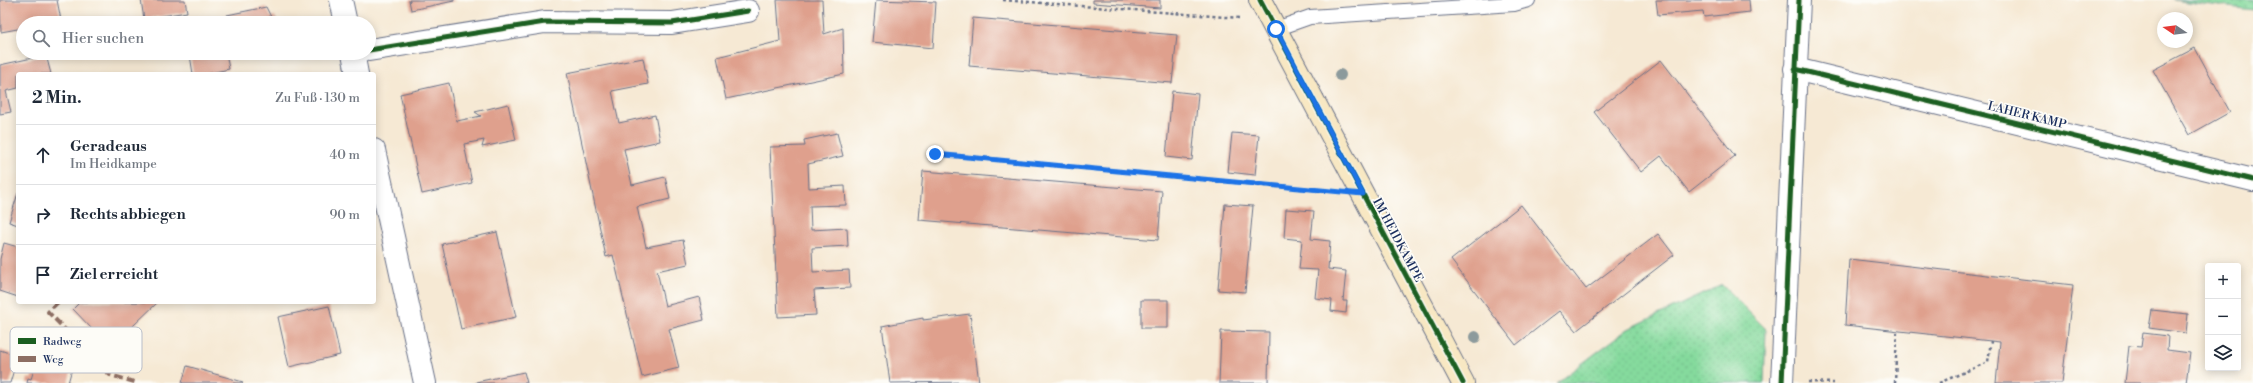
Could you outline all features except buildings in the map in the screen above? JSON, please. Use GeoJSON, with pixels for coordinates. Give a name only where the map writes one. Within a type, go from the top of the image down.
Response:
{"type":"FeatureCollection","features":[{"type":"Feature","properties":{"kind":"street"},"geometry":{"type":"LineString","coordinates":[[341,0],[344,16]]}},
{"type":"Feature","properties":{"kind":"street","name":"IM HEIDKAMPE"},"geometry":{"type":"LineString","coordinates":[[1260,0],[1463,383]]}},
{"type":"Feature","properties":{"kind":"street"},"geometry":{"type":"LineString","coordinates":[[1782,383],[1799,0]]}},
{"type":"Feature","properties":{"kind":"street"},"geometry":{"type":"LineString","coordinates":[[376,49],[546,22],[672,23],[748,10]]}},
{"type":"Feature","properties":{"kind":"street"},"geometry":{"type":"LineString","coordinates":[[354,60],[357,72]]}},
{"type":"Feature","properties":{"kind":"street","name":"LAHER KAMP"},"geometry":{"type":"LineString","coordinates":[[1795,69],[2253,180]]}},
{"type":"Feature","properties":{"kind":"street"},"geometry":{"type":"LineString","coordinates":[[376,159],[425,383]]}},
{"type":"Feature","properties":{"kind":"lane"},"geometry":{"type":"LineString","coordinates":[[1274,25],[1310,17],[1514,4],[1528,0]]}},
{"type":"Feature","properties":{"kind":"path"},"geometry":{"type":"LineString","coordinates":[[1003,0],[1274,25]]}},
{"type":"Feature","properties":{"kind":"path"},"geometry":{"type":"LineString","coordinates":[[935,154],[1363,194]]}},
{"type":"Feature","properties":{"kind":"path"},"geometry":{"type":"LineString","coordinates":[[1895,383],[1896,330]]}},
{"type":"Feature","properties":{"kind":"path"},"geometry":{"type":"LineString","coordinates":[[1939,383],[1988,362],[1991,341]]}},
{"type":"Feature","properties":{"kind":"green space"},"geometry":{"type":"Polygon","coordinates":[[[2172,0],[2253,0],[2253,10],[2172,0]]]}},
{"type":"Feature","properties":{"kind":"green space"},"geometry":{"type":"Polygon","coordinates":[[[1722,285],[1766,329],[1764,383],[1556,383],[1628,329],[1722,285]]]}},
{"type":"Feature","properties":{"kind":"marked path"},"geometry":{"type":"LineString","coordinates":[[56,304],[48,312],[63,327]]}},
{"type":"Feature","properties":{"kind":"marked path"},"geometry":{"type":"LineString","coordinates":[[108,373],[110,375],[138,383]]}},
{"type":"Feature","properties":{"kind":"cycle path"},"geometry":{"type":"LineString","coordinates":[[1260,0],[1463,383]]}},
{"type":"Feature","properties":{"kind":"cycle path"},"geometry":{"type":"LineString","coordinates":[[1782,383],[1799,0]]}},
{"type":"Feature","properties":{"kind":"cycle path"},"geometry":{"type":"LineString","coordinates":[[376,49],[545,22],[672,23],[748,11]]}},
{"type":"Feature","properties":{"kind":"cycle path"},"geometry":{"type":"LineString","coordinates":[[1795,69],[2253,180]]}},
{"type":"Feature","properties":{"kind":"route"},"geometry":{"type":"LineString","coordinates":[[935,154],[1363,194],[1276,29]]}}]}
